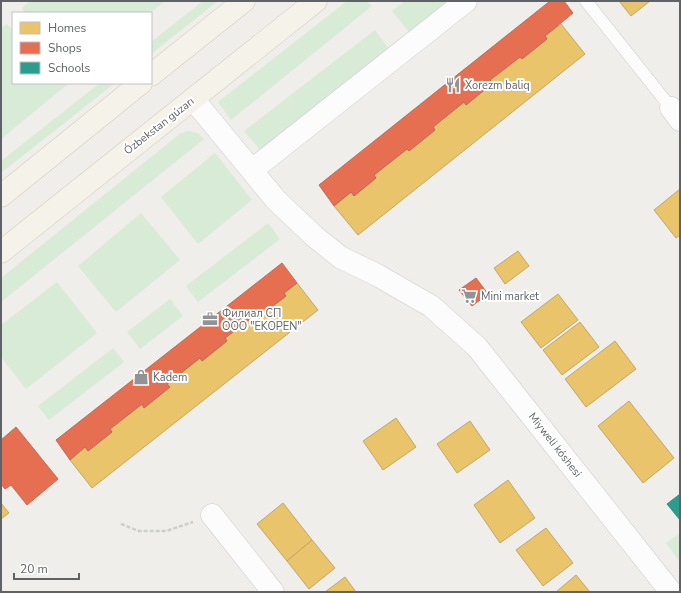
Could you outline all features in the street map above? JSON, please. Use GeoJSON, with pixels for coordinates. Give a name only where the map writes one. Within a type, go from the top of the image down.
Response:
{"type":"FeatureCollection","features":[{"type":"Feature","properties":{"kind":"main road"},"geometry":{"type":"LineString","coordinates":[[152,74],[244,1]]}},
{"type":"Feature","properties":{"kind":"main road","name":"Ózbekstan gúzarı"},"geometry":{"type":"LineString","coordinates":[[1,252],[316,1]]}},
{"type":"Feature","properties":{"kind":"main road"},"geometry":{"type":"LineString","coordinates":[[1,196],[140,84]]}},
{"type":"Feature","properties":{"kind":"street"},"geometry":{"type":"LineString","coordinates":[[252,170],[466,1]]}},
{"type":"Feature","properties":{"kind":"street","name":"Miyweli kóshesi"},"geometry":{"type":"LineString","coordinates":[[193,99],[282,205],[314,236],[340,257],[377,275],[431,306],[477,347],[671,592]]}},
{"type":"Feature","properties":{"kind":"street"},"geometry":{"type":"LineString","coordinates":[[212,516],[273,592]]}},
{"type":"Feature","properties":{"kind":"lane"},"geometry":{"type":"LineString","coordinates":[[586,1],[675,114]]}},
{"type":"Feature","properties":{"kind":"path"},"geometry":{"type":"LineString","coordinates":[[121,524],[139,531],[166,531],[212,516]]}},
{"type":"Feature","properties":{"kind":"green space"},"geometry":{"type":"Polygon","coordinates":[[[30,1],[165,1],[151,12],[24,12],[22,8],[30,1]]]}},
{"type":"Feature","properties":{"kind":"green space"},"geometry":{"type":"Polygon","coordinates":[[[203,1],[218,1],[152,53],[152,41],[203,1]]]}},
{"type":"Feature","properties":{"kind":"green space"},"geometry":{"type":"Polygon","coordinates":[[[347,1],[366,1],[372,6],[231,120],[218,102],[347,1]]]}},
{"type":"Feature","properties":{"kind":"green space"},"geometry":{"type":"Polygon","coordinates":[[[405,1],[450,1],[410,33],[392,11],[405,1]]]}},
{"type":"Feature","properties":{"kind":"green space"},"geometry":{"type":"Polygon","coordinates":[[[7,24],[12,30],[12,84],[68,84],[1,139],[1,28],[7,24]]]}},
{"type":"Feature","properties":{"kind":"green space"},"geometry":{"type":"Polygon","coordinates":[[[375,30],[388,48],[261,151],[244,131],[375,30]]]}},
{"type":"Feature","properties":{"kind":"green space"},"geometry":{"type":"Polygon","coordinates":[[[99,84],[114,84],[1,173],[1,161],[99,84]]]}},
{"type":"Feature","properties":{"kind":"green space"},"geometry":{"type":"Polygon","coordinates":[[[189,131],[198,133],[204,139],[1,302],[1,278],[181,133],[189,131]]]}},
{"type":"Feature","properties":{"kind":"green space"},"geometry":{"type":"Polygon","coordinates":[[[215,153],[252,200],[198,244],[161,197],[215,153]]]}},
{"type":"Feature","properties":{"kind":"green space"},"geometry":{"type":"Polygon","coordinates":[[[141,213],[180,260],[116,312],[78,266],[141,213]]]}},
{"type":"Feature","properties":{"kind":"green space"},"geometry":{"type":"Polygon","coordinates":[[[268,223],[280,239],[198,302],[186,286],[268,223]]]}},
{"type":"Feature","properties":{"kind":"green space"},"geometry":{"type":"Polygon","coordinates":[[[57,282],[97,333],[26,389],[1,357],[1,325],[57,282]]]}},
{"type":"Feature","properties":{"kind":"green space"},"geometry":{"type":"Polygon","coordinates":[[[170,299],[183,316],[140,349],[127,332],[170,299]]]}},
{"type":"Feature","properties":{"kind":"green space"},"geometry":{"type":"Polygon","coordinates":[[[113,348],[124,362],[49,420],[38,406],[113,348]]]}},
{"type":"Feature","properties":{"kind":"green space"},"geometry":{"type":"Polygon","coordinates":[[[680,533],[680,562],[666,543],[680,533]]]}},
{"type":"Feature","properties":{"kind":"building: Homes"},"geometry":{"type":"Polygon","coordinates":[[[619,1],[650,1],[631,16],[619,1]]]}},
{"type":"Feature","properties":{"kind":"building: Homes"},"geometry":{"type":"Polygon","coordinates":[[[561,24],[585,54],[358,235],[334,206],[351,192],[354,196],[376,178],[374,175],[407,149],[409,151],[435,130],[433,127],[464,102],[466,105],[493,83],[490,80],[520,57],[522,59],[547,39],[545,36],[561,24]]]}},
{"type":"Feature","properties":{"kind":"building: Homes"},"geometry":{"type":"Polygon","coordinates":[[[680,189],[680,235],[676,238],[654,210],[680,189]]]}},
{"type":"Feature","properties":{"kind":"building: Homes"},"geometry":{"type":"Polygon","coordinates":[[[518,251],[529,266],[505,284],[494,268],[518,251]]]}},
{"type":"Feature","properties":{"kind":"building: Homes"},"geometry":{"type":"Polygon","coordinates":[[[297,283],[318,310],[92,488],[70,460],[85,447],[88,451],[112,432],[110,429],[142,404],[144,408],[170,387],[167,384],[200,358],[202,361],[227,341],[225,338],[258,313],[260,316],[286,296],[284,293],[297,283]]]}},
{"type":"Feature","properties":{"kind":"building: Homes"},"geometry":{"type":"Polygon","coordinates":[[[558,294],[578,320],[541,348],[521,322],[558,294]]]}},
{"type":"Feature","properties":{"kind":"building: Homes"},"geometry":{"type":"Polygon","coordinates":[[[580,322],[599,347],[562,375],[543,350],[580,322]]]}},
{"type":"Feature","properties":{"kind":"building: Homes"},"geometry":{"type":"Polygon","coordinates":[[[615,341],[636,369],[586,407],[565,379],[615,341]]]}},
{"type":"Feature","properties":{"kind":"building: Homes"},"geometry":{"type":"Polygon","coordinates":[[[629,401],[674,458],[643,483],[598,426],[629,401]]]}},
{"type":"Feature","properties":{"kind":"building: Homes"},"geometry":{"type":"Polygon","coordinates":[[[396,418],[416,447],[383,470],[363,441],[396,418]]]}},
{"type":"Feature","properties":{"kind":"building: Homes"},"geometry":{"type":"Polygon","coordinates":[[[470,421],[490,450],[457,473],[437,444],[470,421]]]}},
{"type":"Feature","properties":{"kind":"building: Homes"},"geometry":{"type":"Polygon","coordinates":[[[508,480],[535,518],[500,543],[474,505],[508,480]]]}},
{"type":"Feature","properties":{"kind":"building: Homes"},"geometry":{"type":"Polygon","coordinates":[[[1,503],[9,513],[1,519],[1,503]]]}},
{"type":"Feature","properties":{"kind":"building: Homes"},"geometry":{"type":"Polygon","coordinates":[[[283,503],[312,540],[287,561],[257,524],[283,503]]]}},
{"type":"Feature","properties":{"kind":"building: Homes"},"geometry":{"type":"Polygon","coordinates":[[[546,528],[573,563],[543,586],[516,550],[546,528]]]}},
{"type":"Feature","properties":{"kind":"building: Homes"},"geometry":{"type":"Polygon","coordinates":[[[312,540],[335,568],[309,589],[287,561],[312,540]]]}},
{"type":"Feature","properties":{"kind":"building: Homes"},"geometry":{"type":"Polygon","coordinates":[[[576,575],[590,592],[556,592],[576,575]]]}},
{"type":"Feature","properties":{"kind":"building: Homes"},"geometry":{"type":"Polygon","coordinates":[[[345,577],[356,592],[325,592],[345,577]]]}},
{"type":"Feature","properties":{"kind":"building: Shops"},"geometry":{"type":"Polygon","coordinates":[[[550,1],[564,1],[573,13],[545,36],[547,39],[522,59],[520,57],[490,80],[493,83],[466,105],[464,102],[433,127],[435,130],[409,151],[407,149],[374,175],[376,178],[354,196],[351,192],[334,206],[319,185],[550,1]]]}},
{"type":"Feature","properties":{"kind":"building: Shops"},"geometry":{"type":"Polygon","coordinates":[[[282,263],[297,283],[284,293],[286,296],[260,316],[258,313],[225,338],[227,341],[202,361],[200,358],[167,384],[170,387],[144,408],[142,404],[110,429],[112,432],[88,451],[85,447],[70,460],[56,440],[282,263]]]}},
{"type":"Feature","properties":{"kind":"building: Shops"},"geometry":{"type":"Polygon","coordinates":[[[476,278],[488,294],[472,306],[459,290],[476,278]]]}},
{"type":"Feature","properties":{"kind":"building: Shops"},"geometry":{"type":"Polygon","coordinates":[[[16,427],[58,479],[27,505],[11,485],[5,489],[1,484],[1,440],[16,427]]]}},
{"type":"Feature","properties":{"kind":"building: Schools"},"geometry":{"type":"Polygon","coordinates":[[[680,494],[680,520],[667,504],[680,494]]]}},
{"type":"Feature","properties":{"kind":"place","name":"Xorezm baliq"},"geometry":{"type":"Point","coordinates":[453,85]}},
{"type":"Feature","properties":{"kind":"place","name":"Mini market"},"geometry":{"type":"Point","coordinates":[469,296]}},
{"type":"Feature","properties":{"kind":"place","name":"Филиал СП OOO \"EKOPEN\""},"geometry":{"type":"Point","coordinates":[210,319]}},
{"type":"Feature","properties":{"kind":"place","name":"Kadem"},"geometry":{"type":"Point","coordinates":[141,377]}}]}
